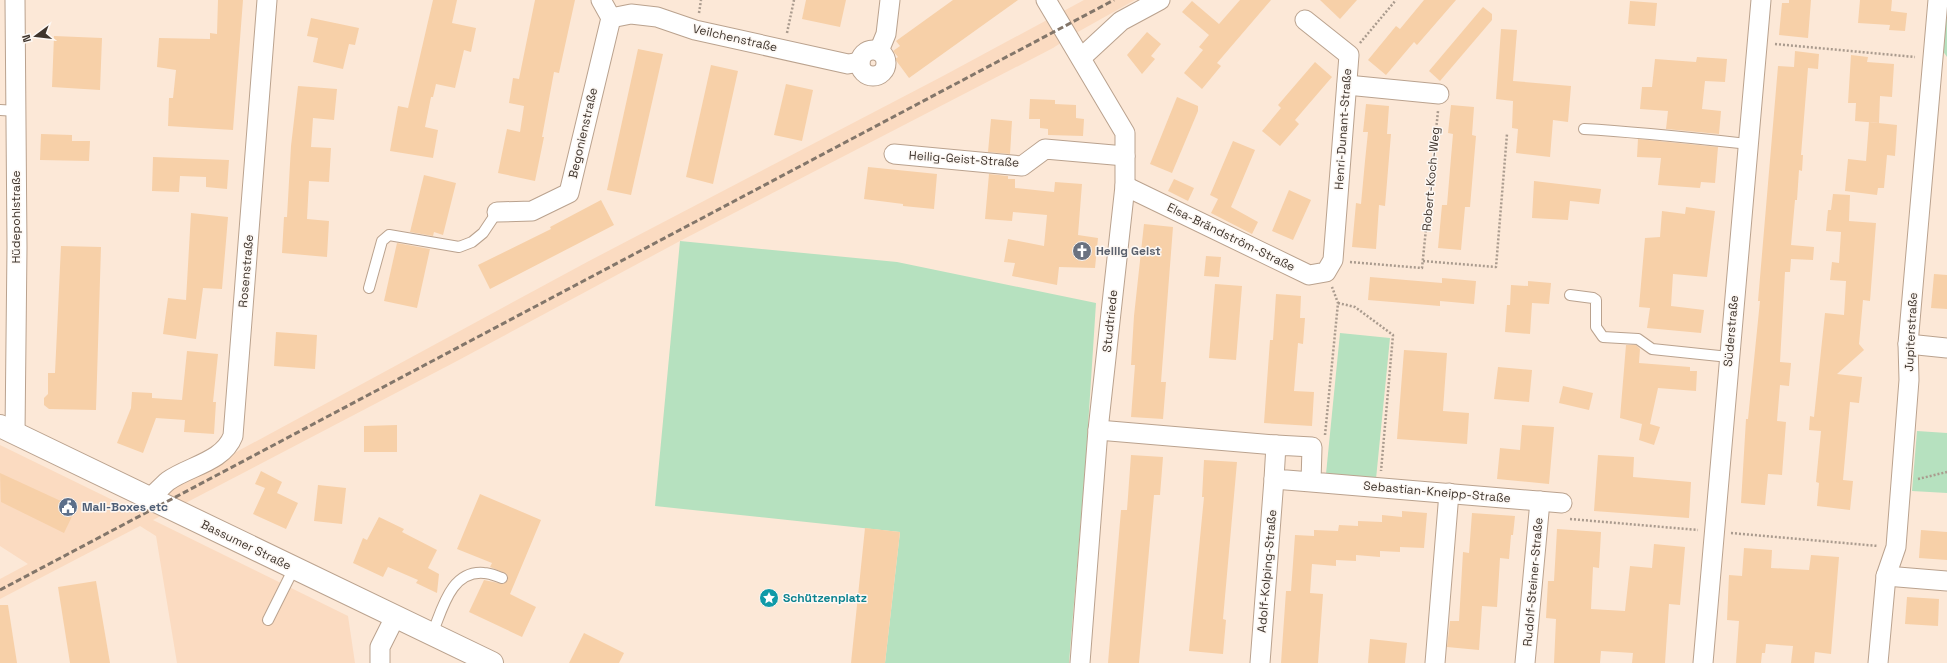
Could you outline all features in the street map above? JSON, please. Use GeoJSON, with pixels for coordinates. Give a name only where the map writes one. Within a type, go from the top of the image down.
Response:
{"type":"FeatureCollection","features":[{"type":"Feature","properties":{"kind":"street","name":"Hüdepohlstraße"},"geometry":{"type":"LineString","coordinates":[[7,430],[8,110],[15,0]]}},
{"type":"Feature","properties":{"kind":"street","name":"Rosenstraße"},"geometry":{"type":"LineString","coordinates":[[150,498],[169,481],[220,454],[230,444],[233,436],[267,0]]}},
{"type":"Feature","properties":{"kind":"street"},"geometry":{"type":"LineString","coordinates":[[601,0],[611,18]]}},
{"type":"Feature","properties":{"kind":"street","name":"Veilchenstraße"},"geometry":{"type":"LineString","coordinates":[[611,18],[631,14],[657,17],[695,30],[783,48],[848,64],[860,62],[863,71],[870,76],[880,74],[886,67],[885,58],[879,51],[886,34],[890,0]]}},
{"type":"Feature","properties":{"kind":"street","name":"Studtriede"},"geometry":{"type":"LineString","coordinates":[[1046,0],[1125,133],[1125,186],[1098,430],[1080,663]]}},
{"type":"Feature","properties":{"kind":"street"},"geometry":{"type":"LineString","coordinates":[[1081,58],[1121,21],[1160,0]]}},
{"type":"Feature","properties":{"kind":"street","name":"Süderstraße"},"geometry":{"type":"LineString","coordinates":[[1703,663],[1756,42],[1761,0]]}},
{"type":"Feature","properties":{"kind":"street","name":"Jupiterstraße"},"geometry":{"type":"LineString","coordinates":[[1878,663],[1886,576],[1896,547],[1909,380],[1908,344],[1938,62],[1938,0]]}},
{"type":"Feature","properties":{"kind":"street","name":"Begonienstraße"},"geometry":{"type":"LineString","coordinates":[[497,212],[532,211],[569,193],[611,18]]}},
{"type":"Feature","properties":{"kind":"street","name":"Henri-Dunant-Straße"},"geometry":{"type":"LineString","coordinates":[[1305,20],[1349,55],[1330,266]]}},
{"type":"Feature","properties":{"kind":"street"},"geometry":{"type":"LineString","coordinates":[[1347,85],[1439,94]]}},
{"type":"Feature","properties":{"kind":"street","name":"Heilig-Geist-Straße"},"geometry":{"type":"LineString","coordinates":[[894,154],[1022,166],[1045,148],[1125,156]]}},
{"type":"Feature","properties":{"kind":"street","name":"Elsa-Brändström-Straße"},"geometry":{"type":"LineString","coordinates":[[1125,186],[1309,275],[1330,266]]}},
{"type":"Feature","properties":{"kind":"street"},"geometry":{"type":"LineString","coordinates":[[1908,344],[1947,348]]}},
{"type":"Feature","properties":{"kind":"street","name":"Bassumer Straße"},"geometry":{"type":"LineString","coordinates":[[7,430],[492,663]]}},
{"type":"Feature","properties":{"kind":"street"},"geometry":{"type":"LineString","coordinates":[[1098,430],[1312,447],[1311,482]]}},
{"type":"Feature","properties":{"kind":"street"},"geometry":{"type":"LineString","coordinates":[[1274,480],[1276,445]]}},
{"type":"Feature","properties":{"kind":"street","name":"Sebastian-Kneipp-Straße"},"geometry":{"type":"LineString","coordinates":[[1274,480],[1540,501],[1564,511]]}},
{"type":"Feature","properties":{"kind":"street","name":"Adolf-Kolping-Straße"},"geometry":{"type":"LineString","coordinates":[[1260,663],[1274,480]]}},
{"type":"Feature","properties":{"kind":"street"},"geometry":{"type":"LineString","coordinates":[[1435,663],[1449,493]]}},
{"type":"Feature","properties":{"kind":"street","name":"Rudolf-Steiner-Straße"},"geometry":{"type":"LineString","coordinates":[[1525,663],[1540,501]]}},
{"type":"Feature","properties":{"kind":"street"},"geometry":{"type":"LineString","coordinates":[[1886,576],[1947,581]]}},
{"type":"Feature","properties":{"kind":"street"},"geometry":{"type":"LineString","coordinates":[[380,663],[380,647],[395,617]]}},
{"type":"Feature","properties":{"kind":"lane"},"geometry":{"type":"LineString","coordinates":[[1584,129],[1651,132],[1679,137],[1748,144]]}},
{"type":"Feature","properties":{"kind":"lane"},"geometry":{"type":"LineString","coordinates":[[369,288],[382,241],[390,235],[459,247],[472,242],[483,233],[497,212]]}},
{"type":"Feature","properties":{"kind":"lane"},"geometry":{"type":"LineString","coordinates":[[1570,295],[1594,298],[1596,300],[1596,326],[1603,337],[1638,339],[1652,349],[1729,357]]}},
{"type":"Feature","properties":{"kind":"lane"},"geometry":{"type":"LineString","coordinates":[[268,620],[294,568]]}},
{"type":"Feature","properties":{"kind":"lane"},"geometry":{"type":"LineString","coordinates":[[432,634],[452,588],[458,581],[466,576],[480,573],[502,578]]}},
{"type":"Feature","properties":{"kind":"path"},"geometry":{"type":"LineString","coordinates":[[783,48],[794,0]]}},
{"type":"Feature","properties":{"kind":"path"},"geometry":{"type":"LineString","coordinates":[[1349,55],[1396,0]]}},
{"type":"Feature","properties":{"kind":"path"},"geometry":{"type":"LineString","coordinates":[[1756,42],[1938,62]]}},
{"type":"Feature","properties":{"kind":"path","name":"Robert-Koch-Weg"},"geometry":{"type":"LineString","coordinates":[[1423,261],[1439,94]]}},
{"type":"Feature","properties":{"kind":"path"},"geometry":{"type":"LineString","coordinates":[[1312,447],[1324,442],[1338,303],[1330,266],[1422,268],[1423,261],[1496,267],[1507,134]]}},
{"type":"Feature","properties":{"kind":"path"},"geometry":{"type":"LineString","coordinates":[[1338,303],[1355,307],[1393,335],[1379,488]]}},
{"type":"Feature","properties":{"kind":"path"},"geometry":{"type":"LineString","coordinates":[[1901,478],[1921,479],[1947,472]]}},
{"type":"Feature","properties":{"kind":"path"},"geometry":{"type":"LineString","coordinates":[[1564,511],[1714,532],[1896,547]]}},
{"type":"Feature","properties":{"kind":"shaded area"},"geometry":{"type":"Polygon","coordinates":[[[1084,0],[1135,0],[1076,33],[1053,48],[680,241],[457,361],[153,520],[348,616],[355,663],[177,663],[156,536],[140,526],[0,599],[0,579],[28,564],[0,546],[0,445],[131,509],[589,261],[943,76],[1084,0]]]}},
{"type":"Feature","properties":{"kind":"green space"},"geometry":{"type":"Polygon","coordinates":[[[1947,0],[1947,57],[1940,47],[1947,0]]]}},
{"type":"Feature","properties":{"kind":"green space"},"geometry":{"type":"Polygon","coordinates":[[[680,241],[897,262],[1096,303],[1086,457],[1069,663],[885,663],[900,532],[655,506],[680,241]]]}},
{"type":"Feature","properties":{"kind":"green space"},"geometry":{"type":"Polygon","coordinates":[[[1340,333],[1390,338],[1376,479],[1326,474],[1340,333]]]}},
{"type":"Feature","properties":{"kind":"green space"},"geometry":{"type":"Polygon","coordinates":[[[1917,431],[1947,433],[1947,493],[1912,491],[1917,431]]]}},
{"type":"Feature","properties":{"kind":"building"},"geometry":{"type":"Polygon","coordinates":[[[218,0],[243,0],[233,130],[168,126],[169,98],[173,98],[176,70],[157,67],[159,38],[210,39],[210,33],[217,34],[218,0]]]}},
{"type":"Feature","properties":{"kind":"building"},"geometry":{"type":"Polygon","coordinates":[[[433,0],[457,0],[452,23],[476,28],[471,52],[464,50],[455,88],[436,84],[433,97],[431,97],[425,127],[438,130],[433,158],[390,151],[398,106],[408,108],[433,0]]]}},
{"type":"Feature","properties":{"kind":"building"},"geometry":{"type":"Polygon","coordinates":[[[535,0],[575,0],[559,73],[554,72],[542,137],[544,137],[535,181],[498,173],[507,129],[520,132],[524,106],[509,103],[513,78],[519,79],[535,0]]]}},
{"type":"Feature","properties":{"kind":"building"},"geometry":{"type":"Polygon","coordinates":[[[806,0],[846,0],[840,27],[802,19],[806,0]]]}},
{"type":"Feature","properties":{"kind":"building"},"geometry":{"type":"Polygon","coordinates":[[[953,0],[1018,0],[909,78],[895,59],[898,57],[893,51],[900,46],[896,41],[953,0]]]}},
{"type":"Feature","properties":{"kind":"building"},"geometry":{"type":"Polygon","coordinates":[[[1240,0],[1271,0],[1217,63],[1221,66],[1202,89],[1184,73],[1203,50],[1199,47],[1209,35],[1182,12],[1192,1],[1219,24],[1240,0]]]}},
{"type":"Feature","properties":{"kind":"building"},"geometry":{"type":"Polygon","coordinates":[[[1320,0],[1357,0],[1340,19],[1320,0]]]}},
{"type":"Feature","properties":{"kind":"building"},"geometry":{"type":"Polygon","coordinates":[[[1424,0],[1456,0],[1417,45],[1414,42],[1386,75],[1368,60],[1396,26],[1400,29],[1424,0]]]}},
{"type":"Feature","properties":{"kind":"building"},"geometry":{"type":"Polygon","coordinates":[[[1789,0],[1811,0],[1808,38],[1779,35],[1782,3],[1789,3],[1789,0]]]}},
{"type":"Feature","properties":{"kind":"building"},"geometry":{"type":"Polygon","coordinates":[[[1860,0],[1892,0],[1891,11],[1907,13],[1905,31],[1889,30],[1890,25],[1858,23],[1860,0]]]}},
{"type":"Feature","properties":{"kind":"building"},"geometry":{"type":"Polygon","coordinates":[[[1630,1],[1657,3],[1655,26],[1628,24],[1630,1]]]}},
{"type":"Feature","properties":{"kind":"building"},"geometry":{"type":"Polygon","coordinates":[[[1483,7],[1492,14],[1492,20],[1440,81],[1429,71],[1483,7]]]}},
{"type":"Feature","properties":{"kind":"building"},"geometry":{"type":"Polygon","coordinates":[[[311,18],[359,28],[355,45],[349,44],[343,69],[313,62],[318,38],[307,36],[311,18]]]}},
{"type":"Feature","properties":{"kind":"building"},"geometry":{"type":"Polygon","coordinates":[[[1501,29],[1517,30],[1513,81],[1571,86],[1568,122],[1553,120],[1550,157],[1516,153],[1518,129],[1512,128],[1513,101],[1496,99],[1501,29]]]}},
{"type":"Feature","properties":{"kind":"building"},"geometry":{"type":"Polygon","coordinates":[[[1147,32],[1161,44],[1151,56],[1155,59],[1142,74],[1127,55],[1147,32]]]}},
{"type":"Feature","properties":{"kind":"building"},"geometry":{"type":"Polygon","coordinates":[[[54,36],[102,38],[100,90],[52,87],[54,36]]]}},
{"type":"Feature","properties":{"kind":"building"},"geometry":{"type":"Polygon","coordinates":[[[638,49],[663,54],[631,195],[607,190],[638,49]]]}},
{"type":"Feature","properties":{"kind":"building"},"geometry":{"type":"Polygon","coordinates":[[[1795,51],[1819,54],[1818,69],[1808,68],[1801,155],[1803,155],[1802,171],[1799,170],[1791,245],[1814,247],[1813,260],[1791,259],[1790,272],[1785,272],[1780,362],[1791,363],[1789,386],[1780,385],[1777,421],[1786,422],[1782,475],[1768,474],[1765,505],[1741,503],[1746,419],[1748,419],[1760,301],[1758,301],[1778,66],[1794,67],[1795,51]]]}},
{"type":"Feature","properties":{"kind":"building"},"geometry":{"type":"Polygon","coordinates":[[[1851,55],[1868,57],[1867,62],[1894,64],[1892,97],[1880,96],[1879,123],[1855,121],[1856,103],[1848,103],[1851,55]]]}},
{"type":"Feature","properties":{"kind":"building"},"geometry":{"type":"Polygon","coordinates":[[[1697,57],[1727,59],[1725,82],[1705,81],[1702,109],[1721,111],[1719,134],[1666,129],[1668,111],[1640,109],[1642,87],[1652,87],[1655,59],[1696,62],[1697,57]]]}},
{"type":"Feature","properties":{"kind":"building"},"geometry":{"type":"Polygon","coordinates":[[[1315,62],[1332,77],[1295,120],[1299,124],[1280,146],[1262,131],[1281,108],[1278,105],[1315,62]]]}},
{"type":"Feature","properties":{"kind":"building"},"geometry":{"type":"Polygon","coordinates":[[[711,65],[738,71],[713,184],[686,177],[711,65]]]}},
{"type":"Feature","properties":{"kind":"building"},"geometry":{"type":"Polygon","coordinates":[[[786,84],[813,90],[802,141],[774,135],[786,84]]]}},
{"type":"Feature","properties":{"kind":"building"},"geometry":{"type":"Polygon","coordinates":[[[298,86],[337,89],[334,120],[313,118],[311,147],[331,148],[329,182],[309,181],[307,219],[329,221],[327,257],[282,253],[284,217],[287,217],[291,146],[298,86]]]}},
{"type":"Feature","properties":{"kind":"building"},"geometry":{"type":"Polygon","coordinates":[[[1177,97],[1198,106],[1198,111],[1172,173],[1150,164],[1177,97]]]}},
{"type":"Feature","properties":{"kind":"building"},"geometry":{"type":"Polygon","coordinates":[[[1030,99],[1055,100],[1055,104],[1076,105],[1076,118],[1084,119],[1083,136],[1048,135],[1048,129],[1040,128],[1040,119],[1029,119],[1030,99]]]}},
{"type":"Feature","properties":{"kind":"building"},"geometry":{"type":"Polygon","coordinates":[[[1366,104],[1389,106],[1387,134],[1391,134],[1385,206],[1379,205],[1376,249],[1352,247],[1356,203],[1361,204],[1368,132],[1363,132],[1366,104]]]}},
{"type":"Feature","properties":{"kind":"building"},"geometry":{"type":"Polygon","coordinates":[[[1451,105],[1474,107],[1472,135],[1476,136],[1470,207],[1465,207],[1461,250],[1438,248],[1442,205],[1447,205],[1453,134],[1448,133],[1451,105]]]}},
{"type":"Feature","properties":{"kind":"building"},"geometry":{"type":"Polygon","coordinates":[[[991,119],[1012,121],[1010,154],[988,152],[991,119]]]}},
{"type":"Feature","properties":{"kind":"building"},"geometry":{"type":"Polygon","coordinates":[[[1869,122],[1897,125],[1895,156],[1887,155],[1884,188],[1878,188],[1877,195],[1845,191],[1848,159],[1866,161],[1869,122]]]}},
{"type":"Feature","properties":{"kind":"building"},"geometry":{"type":"Polygon","coordinates":[[[41,134],[72,135],[72,141],[90,141],[89,161],[40,160],[41,134]]]}},
{"type":"Feature","properties":{"kind":"building"},"geometry":{"type":"Polygon","coordinates":[[[1638,139],[1718,147],[1715,183],[1701,182],[1700,188],[1658,185],[1661,158],[1637,157],[1638,139]]]}},
{"type":"Feature","properties":{"kind":"building"},"geometry":{"type":"Polygon","coordinates":[[[1233,141],[1255,150],[1231,207],[1258,222],[1252,234],[1211,213],[1218,199],[1210,195],[1233,141]]]}},
{"type":"Feature","properties":{"kind":"building"},"geometry":{"type":"Polygon","coordinates":[[[153,157],[229,160],[227,189],[206,187],[206,177],[180,176],[179,192],[152,191],[153,157]]]}},
{"type":"Feature","properties":{"kind":"building"},"geometry":{"type":"Polygon","coordinates":[[[868,167],[937,174],[934,209],[903,206],[903,204],[864,199],[868,167]]]}},
{"type":"Feature","properties":{"kind":"building"},"geometry":{"type":"Polygon","coordinates":[[[989,174],[1008,176],[1008,179],[1015,179],[1015,188],[1054,192],[1055,182],[1082,184],[1078,235],[1098,238],[1095,268],[1059,267],[1057,285],[1012,276],[1015,263],[1004,262],[1008,239],[1044,246],[1047,215],[1013,212],[1012,221],[985,219],[989,174]]]}},
{"type":"Feature","properties":{"kind":"building"},"geometry":{"type":"Polygon","coordinates":[[[424,175],[456,183],[443,235],[434,232],[433,236],[410,232],[424,175]]]}},
{"type":"Feature","properties":{"kind":"building"},"geometry":{"type":"Polygon","coordinates":[[[1174,179],[1194,188],[1188,201],[1168,191],[1174,179]]]}},
{"type":"Feature","properties":{"kind":"building"},"geometry":{"type":"Polygon","coordinates":[[[1534,181],[1601,189],[1599,204],[1570,201],[1568,220],[1532,218],[1534,181]]]}},
{"type":"Feature","properties":{"kind":"building"},"geometry":{"type":"Polygon","coordinates":[[[1289,190],[1311,200],[1293,240],[1272,231],[1289,190]]]}},
{"type":"Feature","properties":{"kind":"building"},"geometry":{"type":"Polygon","coordinates":[[[1833,194],[1850,195],[1849,221],[1876,223],[1870,301],[1863,300],[1859,344],[1864,350],[1837,374],[1862,377],[1859,403],[1850,402],[1843,480],[1853,481],[1850,510],[1817,506],[1819,483],[1816,482],[1821,431],[1809,430],[1810,416],[1814,417],[1825,313],[1844,315],[1846,281],[1830,280],[1832,262],[1839,263],[1841,232],[1826,231],[1828,210],[1831,210],[1833,194]]]}},
{"type":"Feature","properties":{"kind":"building"},"geometry":{"type":"Polygon","coordinates":[[[601,200],[614,225],[490,289],[478,265],[551,229],[550,227],[601,200]]]}},
{"type":"Feature","properties":{"kind":"building"},"geometry":{"type":"Polygon","coordinates":[[[1686,207],[1715,211],[1707,277],[1673,274],[1671,306],[1704,310],[1701,333],[1647,328],[1650,308],[1639,307],[1645,238],[1660,237],[1662,211],[1685,214],[1686,207]]]}},
{"type":"Feature","properties":{"kind":"building"},"geometry":{"type":"Polygon","coordinates":[[[191,213],[228,217],[222,289],[203,288],[196,339],[163,334],[168,298],[186,300],[191,213]]]}},
{"type":"Feature","properties":{"kind":"building"},"geometry":{"type":"Polygon","coordinates":[[[1144,224],[1173,227],[1161,382],[1166,382],[1163,419],[1131,417],[1135,365],[1131,365],[1134,316],[1144,224]]]}},
{"type":"Feature","properties":{"kind":"building"},"geometry":{"type":"Polygon","coordinates":[[[397,243],[430,249],[417,308],[384,301],[397,243]]]}},
{"type":"Feature","properties":{"kind":"building"},"geometry":{"type":"Polygon","coordinates":[[[61,246],[101,247],[96,410],[49,409],[44,405],[44,398],[48,394],[48,373],[55,373],[61,246]]]}},
{"type":"Feature","properties":{"kind":"building"},"geometry":{"type":"Polygon","coordinates":[[[1206,256],[1221,257],[1219,277],[1204,276],[1206,256]]]}},
{"type":"Feature","properties":{"kind":"building"},"geometry":{"type":"Polygon","coordinates":[[[1934,274],[1947,275],[1947,309],[1931,308],[1934,274]]]}},
{"type":"Feature","properties":{"kind":"building"},"geometry":{"type":"Polygon","coordinates":[[[1370,277],[1442,283],[1442,278],[1476,281],[1474,304],[1440,301],[1440,306],[1368,300],[1370,277]]]}},
{"type":"Feature","properties":{"kind":"building"},"geometry":{"type":"Polygon","coordinates":[[[1528,281],[1551,283],[1549,304],[1532,303],[1530,334],[1505,332],[1507,305],[1510,305],[1511,285],[1528,286],[1528,281]]]}},
{"type":"Feature","properties":{"kind":"building"},"geometry":{"type":"Polygon","coordinates":[[[1215,284],[1242,286],[1236,360],[1209,358],[1215,284]]]}},
{"type":"Feature","properties":{"kind":"building"},"geometry":{"type":"Polygon","coordinates":[[[1276,294],[1301,296],[1300,318],[1305,318],[1303,344],[1298,343],[1294,391],[1314,392],[1312,426],[1264,423],[1270,340],[1273,340],[1276,294]]]}},
{"type":"Feature","properties":{"kind":"building"},"geometry":{"type":"Polygon","coordinates":[[[276,332],[317,335],[315,369],[274,366],[276,332]]]}},
{"type":"Feature","properties":{"kind":"building"},"geometry":{"type":"Polygon","coordinates":[[[1626,345],[1636,345],[1640,349],[1639,363],[1690,367],[1690,371],[1697,371],[1696,391],[1658,388],[1650,424],[1660,427],[1654,445],[1639,440],[1642,424],[1620,418],[1626,345]]]}},
{"type":"Feature","properties":{"kind":"building"},"geometry":{"type":"Polygon","coordinates":[[[1404,350],[1447,353],[1443,411],[1469,413],[1467,444],[1397,439],[1404,350]]]}},
{"type":"Feature","properties":{"kind":"building"},"geometry":{"type":"Polygon","coordinates":[[[187,351],[218,354],[213,402],[216,402],[214,434],[184,432],[185,420],[156,418],[143,453],[117,443],[131,408],[132,392],[152,393],[152,398],[182,400],[187,351]]]}},
{"type":"Feature","properties":{"kind":"building"},"geometry":{"type":"Polygon","coordinates":[[[1498,367],[1532,370],[1529,402],[1494,399],[1498,367]]]}},
{"type":"Feature","properties":{"kind":"building"},"geometry":{"type":"Polygon","coordinates":[[[1563,386],[1593,393],[1589,410],[1559,403],[1563,386]]]}},
{"type":"Feature","properties":{"kind":"building"},"geometry":{"type":"Polygon","coordinates":[[[397,425],[397,452],[364,452],[364,426],[397,425]]]}},
{"type":"Feature","properties":{"kind":"building"},"geometry":{"type":"Polygon","coordinates":[[[1522,425],[1554,427],[1549,484],[1497,479],[1500,448],[1520,450],[1522,425]]]}},
{"type":"Feature","properties":{"kind":"building"},"geometry":{"type":"Polygon","coordinates":[[[1131,455],[1163,457],[1160,495],[1154,495],[1139,663],[1108,663],[1121,510],[1127,510],[1131,455]]]}},
{"type":"Feature","properties":{"kind":"building"},"geometry":{"type":"Polygon","coordinates":[[[1598,455],[1634,457],[1633,477],[1691,482],[1689,518],[1594,511],[1598,455]]]}},
{"type":"Feature","properties":{"kind":"building"},"geometry":{"type":"Polygon","coordinates":[[[1204,460],[1237,462],[1223,619],[1226,620],[1223,654],[1189,651],[1204,497],[1202,497],[1204,460]]]}},
{"type":"Feature","properties":{"kind":"building"},"geometry":{"type":"Polygon","coordinates":[[[261,471],[282,482],[277,493],[298,503],[286,529],[253,514],[265,488],[255,484],[261,471]]]}},
{"type":"Feature","properties":{"kind":"building"},"geometry":{"type":"Polygon","coordinates":[[[0,473],[76,508],[64,533],[1,502],[0,473]]]}},
{"type":"Feature","properties":{"kind":"building"},"geometry":{"type":"Polygon","coordinates":[[[318,485],[346,488],[342,524],[314,521],[318,485]]]}},
{"type":"Feature","properties":{"kind":"building"},"geometry":{"type":"Polygon","coordinates":[[[480,494],[541,520],[510,594],[536,607],[522,637],[469,612],[484,580],[503,584],[508,580],[507,574],[490,567],[492,563],[457,549],[480,494]]]}},
{"type":"Feature","properties":{"kind":"building"},"geometry":{"type":"Polygon","coordinates":[[[1402,511],[1427,513],[1424,548],[1400,547],[1400,552],[1380,551],[1380,557],[1356,555],[1356,561],[1336,560],[1336,566],[1312,564],[1310,593],[1323,594],[1318,663],[1281,663],[1286,591],[1291,591],[1295,535],[1314,536],[1314,530],[1338,531],[1339,525],[1358,526],[1358,521],[1382,522],[1382,515],[1402,517],[1402,511]]]}},
{"type":"Feature","properties":{"kind":"building"},"geometry":{"type":"Polygon","coordinates":[[[1472,513],[1515,516],[1513,535],[1511,535],[1509,559],[1500,558],[1497,607],[1482,606],[1479,650],[1447,647],[1450,621],[1459,621],[1463,552],[1469,553],[1472,513]]]}},
{"type":"Feature","properties":{"kind":"building"},"geometry":{"type":"Polygon","coordinates":[[[379,517],[404,529],[402,532],[437,550],[428,568],[439,574],[437,593],[416,583],[418,580],[388,567],[383,577],[353,563],[363,538],[367,540],[379,517]]]}},
{"type":"Feature","properties":{"kind":"building"},"geometry":{"type":"Polygon","coordinates":[[[865,528],[900,532],[885,663],[851,663],[865,528]]]}},
{"type":"Feature","properties":{"kind":"building"},"geometry":{"type":"Polygon","coordinates":[[[1557,529],[1601,532],[1599,568],[1593,567],[1591,609],[1625,611],[1630,566],[1652,568],[1654,544],[1685,547],[1680,605],[1669,604],[1665,663],[1632,663],[1633,653],[1601,651],[1600,663],[1554,663],[1556,619],[1546,618],[1548,581],[1554,581],[1557,529]]]}},
{"type":"Feature","properties":{"kind":"building"},"geometry":{"type":"Polygon","coordinates":[[[1921,530],[1947,532],[1947,560],[1919,558],[1921,530]]]}},
{"type":"Feature","properties":{"kind":"building"},"geometry":{"type":"Polygon","coordinates":[[[1744,548],[1772,550],[1771,568],[1809,570],[1811,555],[1839,557],[1831,654],[1815,652],[1814,663],[1791,663],[1793,646],[1766,644],[1765,653],[1762,653],[1761,663],[1736,663],[1739,621],[1727,620],[1729,575],[1742,576],[1744,548]]]}},
{"type":"Feature","properties":{"kind":"building"},"geometry":{"type":"Polygon","coordinates":[[[96,581],[110,663],[70,663],[58,587],[96,581]]]}},
{"type":"Feature","properties":{"kind":"building"},"geometry":{"type":"Polygon","coordinates":[[[1907,597],[1939,599],[1938,626],[1905,624],[1907,597]]]}},
{"type":"Feature","properties":{"kind":"building"},"geometry":{"type":"Polygon","coordinates":[[[0,605],[8,605],[17,663],[0,663],[0,605]]]}},
{"type":"Feature","properties":{"kind":"building"},"geometry":{"type":"Polygon","coordinates":[[[584,633],[624,653],[619,663],[569,663],[584,633]]]}},
{"type":"Feature","properties":{"kind":"building"},"geometry":{"type":"Polygon","coordinates":[[[1370,639],[1407,643],[1405,663],[1368,663],[1370,639]]]}},
{"type":"Feature","properties":{"kind":"railway"},"geometry":{"type":"LineString","coordinates":[[0,590],[1114,0]]}},
{"type":"Feature","properties":{"kind":"place","name":"Heilig Geist"},"geometry":{"type":"Point","coordinates":[1082,251]}},
{"type":"Feature","properties":{"kind":"place","name":"Mail-Boxes etc"},"geometry":{"type":"Point","coordinates":[68,507]}},
{"type":"Feature","properties":{"kind":"place","name":"Schützenplatz"},"geometry":{"type":"Point","coordinates":[769,598]}}]}
